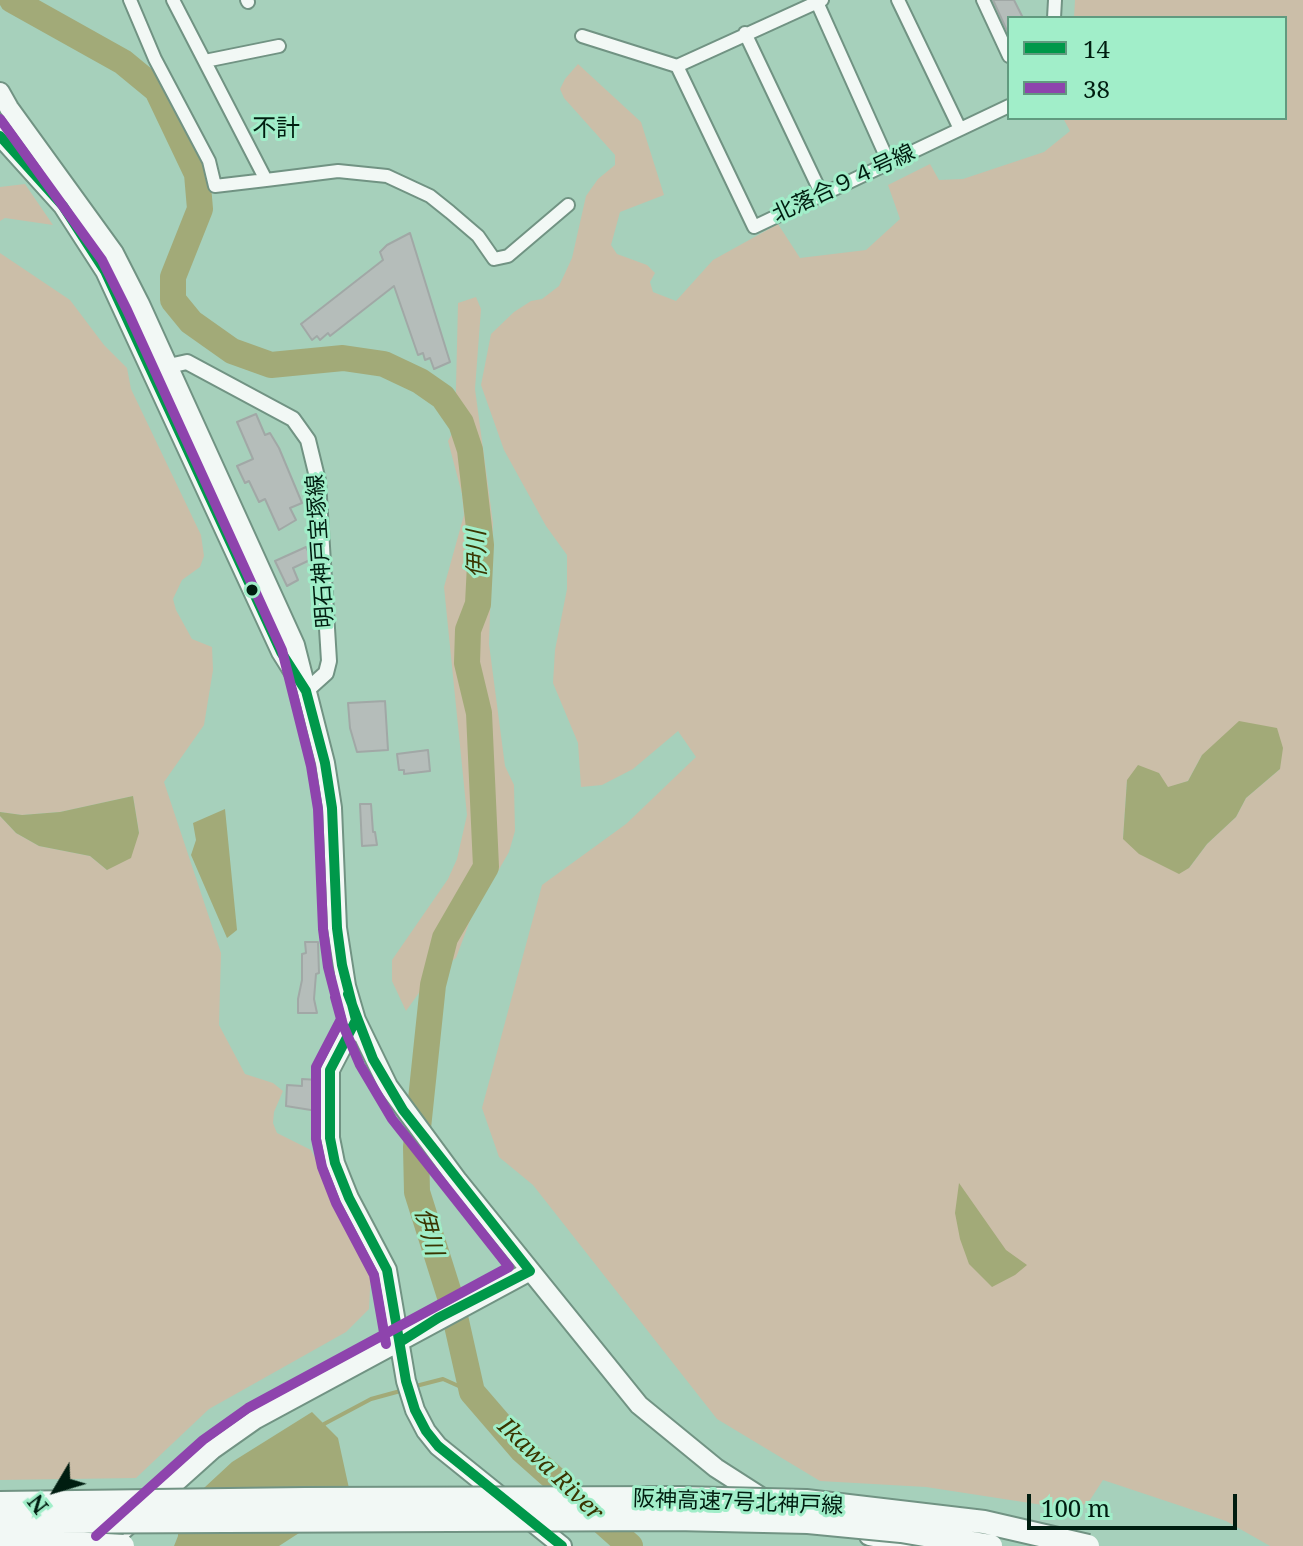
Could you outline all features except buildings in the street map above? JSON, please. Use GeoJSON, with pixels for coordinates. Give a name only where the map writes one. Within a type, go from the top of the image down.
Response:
{"type":"FeatureCollection","features":[{"type":"Feature","properties":{"kind":"highway","name":"阪神高速7号北神戸線"},"geometry":{"type":"LineString","coordinates":[[0,1503],[680,1498],[806,1501],[984,1522],[1088,1546]]}},
{"type":"Feature","properties":{"kind":"highway","name":"阪神高速7号北神戸線"},"geometry":{"type":"LineString","coordinates":[[0,1522],[675,1519],[808,1522],[901,1531],[991,1546]]}},
{"type":"Feature","properties":{"kind":"highway"},"geometry":{"type":"LineString","coordinates":[[0,1539],[123,1546]]}},
{"type":"Feature","properties":{"kind":"main road"},"geometry":{"type":"LineString","coordinates":[[0,92],[114,253],[160,368]]}},
{"type":"Feature","properties":{"kind":"main road"},"geometry":{"type":"LineString","coordinates":[[0,136],[63,206],[116,291],[160,368],[295,645],[325,763],[332,808],[337,928],[342,965],[356,1020],[373,1059],[403,1110],[639,1405],[716,1468],[770,1502],[827,1526],[920,1546]]}},
{"type":"Feature","properties":{"kind":"main road"},"geometry":{"type":"LineString","coordinates":[[356,1020],[330,1070],[330,1138],[335,1163],[349,1198],[387,1270],[406,1381],[415,1410],[438,1446],[562,1546]]}},
{"type":"Feature","properties":{"kind":"main road"},"geometry":{"type":"LineString","coordinates":[[105,1546],[212,1450],[256,1419],[530,1271]]}},
{"type":"Feature","properties":{"kind":"street"},"geometry":{"type":"LineString","coordinates":[[130,0],[155,59],[209,161],[215,186],[338,171],[387,176],[430,196],[478,236],[494,259],[508,256],[568,205]]}},
{"type":"Feature","properties":{"kind":"street"},"geometry":{"type":"LineString","coordinates":[[173,0],[266,180]]}},
{"type":"Feature","properties":{"kind":"street"},"geometry":{"type":"LineString","coordinates":[[898,0],[960,129]]}},
{"type":"Feature","properties":{"kind":"street"},"geometry":{"type":"LineString","coordinates":[[983,0],[1007,52]]}},
{"type":"Feature","properties":{"kind":"street"},"geometry":{"type":"LineString","coordinates":[[582,36],[677,66],[818,1],[889,163]]}},
{"type":"Feature","properties":{"kind":"street"},"geometry":{"type":"LineString","coordinates":[[745,33],[822,195]]}},
{"type":"Feature","properties":{"kind":"street"},"geometry":{"type":"LineString","coordinates":[[205,61],[279,46]]}},
{"type":"Feature","properties":{"kind":"street","name":"北落合９４号線"},"geometry":{"type":"LineString","coordinates":[[677,66],[754,227],[1007,107]]}},
{"type":"Feature","properties":{"kind":"street","name":"明石神戸宝塚線"},"geometry":{"type":"LineString","coordinates":[[160,368],[187,362],[293,419],[308,440],[318,481],[329,661],[326,673],[306,691]]}},
{"type":"Feature","properties":{"kind":"shaded area"},"geometry":{"type":"Polygon","coordinates":[[[1075,0],[1303,0],[1303,1546],[1270,1546],[1226,1521],[1103,1480],[1090,1500],[1075,1510],[926,1487],[820,1481],[717,1419],[533,1185],[499,1157],[482,1108],[542,885],[626,824],[696,757],[678,731],[633,769],[602,785],[581,787],[578,743],[553,683],[555,650],[567,589],[567,555],[546,526],[504,450],[481,385],[491,334],[514,312],[531,301],[542,299],[559,286],[572,258],[586,196],[598,179],[615,165],[615,155],[564,98],[560,89],[565,79],[578,64],[641,122],[664,195],[620,212],[611,245],[617,254],[647,265],[655,273],[650,282],[653,292],[676,301],[713,260],[778,224],[800,258],[866,250],[900,219],[888,185],[930,164],[939,180],[963,179],[1044,152],[1070,131],[1064,120],[1287,120],[1287,16],[1074,16],[1075,0]],[[1202,755],[1188,781],[1167,788],[1159,773],[1127,780],[1123,839],[1189,868],[1207,844],[1236,817],[1246,798],[1280,769],[1202,755]]]}},
{"type":"Feature","properties":{"kind":"shaded area"},"geometry":{"type":"Polygon","coordinates":[[[25,184],[53,225],[5,218],[0,221],[0,187],[25,184]]]}},
{"type":"Feature","properties":{"kind":"shaded area"},"geometry":{"type":"Polygon","coordinates":[[[0,253],[70,300],[104,345],[127,368],[131,389],[201,535],[204,556],[200,567],[182,580],[173,599],[192,639],[212,647],[213,670],[204,725],[164,782],[221,953],[219,1025],[245,1074],[273,1083],[283,1091],[274,1112],[273,1123],[277,1133],[311,1150],[371,1269],[369,1309],[346,1332],[209,1409],[136,1478],[0,1480],[0,816],[16,833],[39,846],[90,856],[107,870],[139,833],[133,796],[60,812],[22,815],[0,812],[0,253]]]}},
{"type":"Feature","properties":{"kind":"shaded area"},"geometry":{"type":"Polygon","coordinates":[[[476,297],[481,309],[475,389],[493,523],[489,644],[505,766],[514,785],[515,831],[509,852],[471,918],[456,958],[431,976],[406,1011],[392,981],[392,960],[448,879],[457,859],[467,815],[444,587],[464,515],[462,494],[448,441],[455,428],[458,303],[476,297]]]}},
{"type":"Feature","properties":{"kind":"shaded area"},"geometry":{"type":"Polygon","coordinates":[[[1239,721],[1277,728],[1283,748],[1280,769],[1246,798],[1236,817],[1207,844],[1189,868],[1179,874],[1139,854],[1123,839],[1127,780],[1138,765],[1159,773],[1168,787],[1188,781],[1202,755],[1239,721]]]}},
{"type":"Feature","properties":{"kind":"shaded area"},"geometry":{"type":"Polygon","coordinates":[[[133,796],[139,833],[131,858],[107,870],[90,856],[39,846],[16,833],[0,816],[0,812],[22,815],[60,812],[133,796]]]}},
{"type":"Feature","properties":{"kind":"shaded area"},"geometry":{"type":"Polygon","coordinates":[[[225,809],[237,930],[227,938],[191,855],[196,840],[193,823],[225,809]]]}},
{"type":"Feature","properties":{"kind":"shaded area"},"geometry":{"type":"Polygon","coordinates":[[[959,1183],[1006,1250],[1027,1265],[992,1287],[969,1264],[960,1239],[955,1213],[959,1183]]]}},
{"type":"Feature","properties":{"kind":"shaded area"},"geometry":{"type":"Polygon","coordinates":[[[312,1412],[338,1438],[350,1493],[347,1502],[279,1546],[174,1546],[178,1536],[178,1512],[232,1462],[312,1412]]]}},
{"type":"Feature","properties":{"kind":"waterway","name":"伊川"},"geometry":{"type":"LineString","coordinates":[[12,0],[123,62],[157,90],[197,174],[200,209],[173,277],[173,300],[191,322],[232,351],[271,365],[343,358],[384,364],[420,381],[443,397],[461,423],[470,450],[481,545],[478,604],[468,630],[467,663],[479,713],[486,867],[445,938],[433,985],[416,1147],[417,1192],[452,1303],[472,1392],[522,1450],[630,1546]]}},
{"type":"Feature","properties":{"kind":"waterway"},"geometry":{"type":"LineString","coordinates":[[412,1387],[443,1379],[472,1392]]}},
{"type":"Feature","properties":{"kind":"waterway"},"geometry":{"type":"LineString","coordinates":[[323,1428],[324,1424],[371,1399],[404,1390]]}},
{"type":"Feature","properties":{"kind":"transit line","name":"38"},"geometry":{"type":"LineString","coordinates":[[0,119],[102,260],[282,650],[311,766],[318,809],[323,929],[328,967],[343,1025],[360,1065],[392,1119],[509,1267],[248,1408],[203,1440],[96,1536]]}},
{"type":"Feature","properties":{"kind":"transit line","name":"14"},"geometry":{"type":"LineString","coordinates":[[0,136],[63,206],[105,271],[281,652],[306,691],[325,763],[332,808],[337,928],[342,965],[356,1020],[330,1070],[330,1138],[335,1163],[349,1198],[387,1270],[406,1381],[415,1410],[438,1446],[562,1546]]}},
{"type":"Feature","properties":{"kind":"transit line","name":"14"},"geometry":{"type":"LineString","coordinates":[[348,994],[373,1059],[403,1110],[530,1271]]}},
{"type":"Feature","properties":{"kind":"transit line","name":"38"},"geometry":{"type":"LineString","coordinates":[[335,997],[341,1019],[316,1067],[316,1139],[322,1167],[336,1203],[374,1275],[386,1344]]}},
{"type":"Feature","properties":{"kind":"transit line","name":"14"},"geometry":{"type":"LineString","coordinates":[[400,1342],[438,1318],[530,1271]]}},
{"type":"Feature","properties":{"kind":"district","name":"不計"},"geometry":{"type":"Point","coordinates":[276,129]}},
{"type":"Feature","properties":{"kind":"water label","name":"Ikawa River"},"geometry":{"type":"Point","coordinates":[550,1470]}}]}
